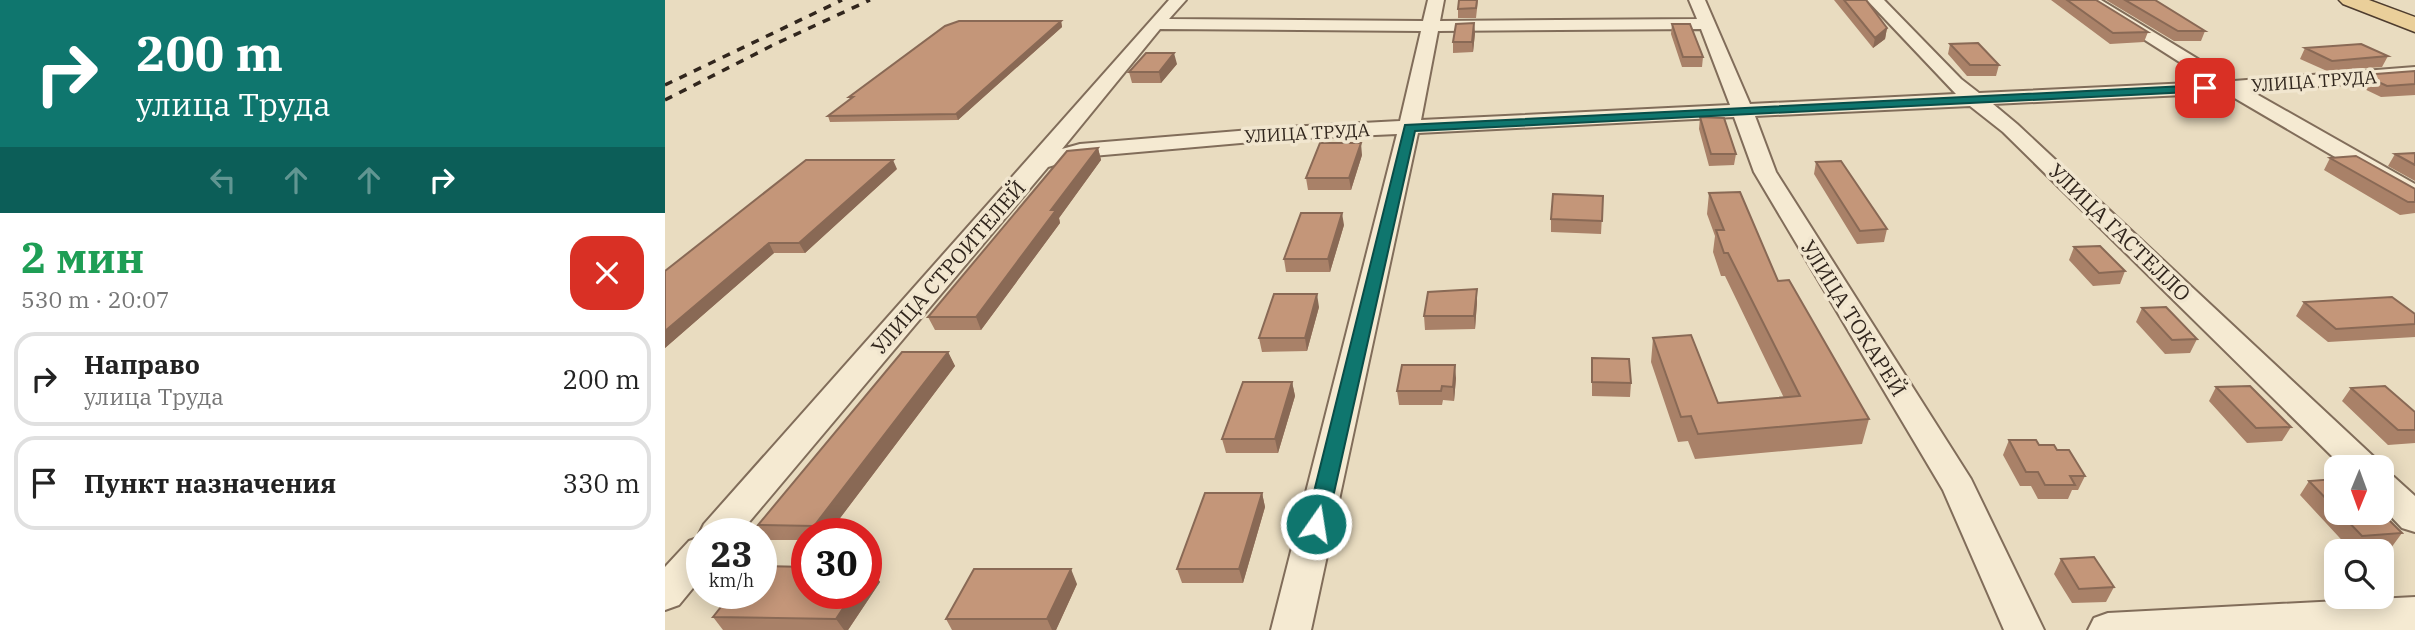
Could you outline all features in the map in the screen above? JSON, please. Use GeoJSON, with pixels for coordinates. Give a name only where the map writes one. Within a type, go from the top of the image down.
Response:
{"type":"FeatureCollection","features":[{"type":"Feature","properties":{"kind":"main road"},"geometry":{"type":"LineString","coordinates":[[2350,0],[2415,25]]}},
{"type":"Feature","properties":{"kind":"street","name":"УЛИЦА СТРОИТЕЛЕЙ"},"geometry":{"type":"LineString","coordinates":[[731,518],[1178,0]]}},
{"type":"Feature","properties":{"kind":"street","name":"УЛИЦА ГАСТЕЛЛО"},"geometry":{"type":"LineString","coordinates":[[1875,0],[1954,83],[1976,98],[2156,266],[2351,455]]}},
{"type":"Feature","properties":{"kind":"street"},"geometry":{"type":"LineString","coordinates":[[2090,0],[2202,67],[2230,87],[2415,194]]}},
{"type":"Feature","properties":{"kind":"street"},"geometry":{"type":"LineString","coordinates":[[1155,24],[1432,13],[1702,12]]}},
{"type":"Feature","properties":{"kind":"street","name":"УЛИЦА ТОКАРЕЙ"},"geometry":{"type":"LineString","coordinates":[[1702,12],[1726,67],[1765,172],[1959,488],[2024,630]]}},
{"type":"Feature","properties":{"kind":"street"},"geometry":{"type":"LineString","coordinates":[[1291,630],[1409,128],[1432,13]]}},
{"type":"Feature","properties":{"kind":"street","name":"УЛИЦА ТРУДА"},"geometry":{"type":"LineString","coordinates":[[1040,162],[1080,151],[1287,133],[1741,113],[1976,98],[2230,87],[2415,73]]}},
{"type":"Feature","properties":{"kind":"street"},"geometry":{"type":"LineString","coordinates":[[2394,497],[2415,518]]}},
{"type":"Feature","properties":{"kind":"street"},"geometry":{"type":"LineString","coordinates":[[665,594],[686,570]]}},
{"type":"Feature","properties":{"kind":"street"},"geometry":{"type":"LineString","coordinates":[[2108,630],[2415,614]]}},
{"type":"Feature","properties":{"kind":"building"},"geometry":{"type":"Polygon","coordinates":[[[1459,0],[1477,0],[1476,8],[1458,9],[1459,0]]]}},
{"type":"Feature","properties":{"kind":"building"},"geometry":{"type":"Polygon","coordinates":[[[1844,0],[1866,0],[1887,28],[1875,38],[1844,0]]]}},
{"type":"Feature","properties":{"kind":"building"},"geometry":{"type":"Polygon","coordinates":[[[2067,0],[2096,0],[2148,32],[2113,33],[2067,0]]]}},
{"type":"Feature","properties":{"kind":"building"},"geometry":{"type":"Polygon","coordinates":[[[2125,0],[2155,0],[2205,31],[2178,31],[2125,0]]]}},
{"type":"Feature","properties":{"kind":"building"},"geometry":{"type":"Polygon","coordinates":[[[959,21],[1061,21],[956,114],[828,116],[853,97],[849,97],[945,26],[959,21]]]}},
{"type":"Feature","properties":{"kind":"building"},"geometry":{"type":"Polygon","coordinates":[[[1474,23],[1472,42],[1453,42],[1456,24],[1474,23]]]}},
{"type":"Feature","properties":{"kind":"building"},"geometry":{"type":"Polygon","coordinates":[[[1672,24],[1690,24],[1703,57],[1683,57],[1672,24]]]}},
{"type":"Feature","properties":{"kind":"building"},"geometry":{"type":"Polygon","coordinates":[[[1978,43],[1999,65],[1970,65],[1950,44],[1978,43]]]}},
{"type":"Feature","properties":{"kind":"building"},"geometry":{"type":"Polygon","coordinates":[[[2361,44],[2388,56],[2332,61],[2305,48],[2361,44]]]}},
{"type":"Feature","properties":{"kind":"building"},"geometry":{"type":"Polygon","coordinates":[[[1146,53],[1174,53],[1159,72],[1129,72],[1146,53]]]}},
{"type":"Feature","properties":{"kind":"building"},"geometry":{"type":"Polygon","coordinates":[[[2415,71],[2415,84],[2387,86],[2363,75],[2415,71]]]}},
{"type":"Feature","properties":{"kind":"building"},"geometry":{"type":"Polygon","coordinates":[[[1700,117],[1724,118],[1736,154],[1711,154],[1700,117]]]}},
{"type":"Feature","properties":{"kind":"building"},"geometry":{"type":"Polygon","coordinates":[[[1320,143],[1361,143],[1349,178],[1306,178],[1320,143]]]}},
{"type":"Feature","properties":{"kind":"building"},"geometry":{"type":"Polygon","coordinates":[[[1098,148],[1051,210],[1056,210],[976,317],[928,317],[1067,151],[1098,148]]]}},
{"type":"Feature","properties":{"kind":"building"},"geometry":{"type":"Polygon","coordinates":[[[2415,153],[2415,165],[2395,154],[2415,153]]]}},
{"type":"Feature","properties":{"kind":"building"},"geometry":{"type":"Polygon","coordinates":[[[2356,156],[2415,189],[2415,202],[2408,202],[2330,158],[2356,156]]]}},
{"type":"Feature","properties":{"kind":"building"},"geometry":{"type":"Polygon","coordinates":[[[806,160],[893,160],[799,243],[769,243],[665,331],[665,271],[806,160]]]}},
{"type":"Feature","properties":{"kind":"building"},"geometry":{"type":"Polygon","coordinates":[[[1841,161],[1887,229],[1860,231],[1816,162],[1841,161]]]}},
{"type":"Feature","properties":{"kind":"building"},"geometry":{"type":"Polygon","coordinates":[[[1740,192],[1778,281],[1789,280],[1869,419],[1698,434],[1691,416],[1681,417],[1653,338],[1691,335],[1718,403],[1800,396],[1728,253],[1724,253],[1716,230],[1724,230],[1709,193],[1740,192]]]}},
{"type":"Feature","properties":{"kind":"building"},"geometry":{"type":"Polygon","coordinates":[[[1553,194],[1603,196],[1602,221],[1551,219],[1553,194]]]}},
{"type":"Feature","properties":{"kind":"building"},"geometry":{"type":"Polygon","coordinates":[[[1301,213],[1342,213],[1328,259],[1284,259],[1301,213]]]}},
{"type":"Feature","properties":{"kind":"building"},"geometry":{"type":"Polygon","coordinates":[[[2100,246],[2125,271],[2099,273],[2074,247],[2100,246]]]}},
{"type":"Feature","properties":{"kind":"building"},"geometry":{"type":"Polygon","coordinates":[[[1477,289],[1474,316],[1424,316],[1428,292],[1477,289]]]}},
{"type":"Feature","properties":{"kind":"building"},"geometry":{"type":"Polygon","coordinates":[[[1274,294],[1317,294],[1305,338],[1259,338],[1274,294]]]}},
{"type":"Feature","properties":{"kind":"building"},"geometry":{"type":"Polygon","coordinates":[[[2392,297],[2415,314],[2415,324],[2336,329],[2304,302],[2392,297]]]}},
{"type":"Feature","properties":{"kind":"building"},"geometry":{"type":"Polygon","coordinates":[[[2166,307],[2197,339],[2172,340],[2142,308],[2166,307]]]}},
{"type":"Feature","properties":{"kind":"building"},"geometry":{"type":"Polygon","coordinates":[[[902,352],[948,352],[820,518],[791,518],[791,526],[777,525],[777,518],[764,518],[902,352]]]}},
{"type":"Feature","properties":{"kind":"building"},"geometry":{"type":"Polygon","coordinates":[[[1592,358],[1629,359],[1631,383],[1592,382],[1592,358]]]}},
{"type":"Feature","properties":{"kind":"building"},"geometry":{"type":"Polygon","coordinates":[[[1402,365],[1455,365],[1453,387],[1442,386],[1441,391],[1397,391],[1402,365]]]}},
{"type":"Feature","properties":{"kind":"building"},"geometry":{"type":"Polygon","coordinates":[[[1243,382],[1292,382],[1275,439],[1222,439],[1243,382]]]}},
{"type":"Feature","properties":{"kind":"building"},"geometry":{"type":"Polygon","coordinates":[[[2250,386],[2291,427],[2256,428],[2216,387],[2250,386]]]}},
{"type":"Feature","properties":{"kind":"building"},"geometry":{"type":"Polygon","coordinates":[[[2385,386],[2415,412],[2415,430],[2398,430],[2351,388],[2385,386]]]}},
{"type":"Feature","properties":{"kind":"building"},"geometry":{"type":"Polygon","coordinates":[[[2009,440],[2036,440],[2039,445],[2054,445],[2057,450],[2069,450],[2085,476],[2070,476],[2075,485],[2045,485],[2038,472],[2026,472],[2009,440]]]}},
{"type":"Feature","properties":{"kind":"building"},"geometry":{"type":"Polygon","coordinates":[[[2324,480],[2324,497],[2309,481],[2324,480]]]}},
{"type":"Feature","properties":{"kind":"building"},"geometry":{"type":"Polygon","coordinates":[[[1205,493],[1262,493],[1239,569],[1177,569],[1205,493]]]}},
{"type":"Feature","properties":{"kind":"building"},"geometry":{"type":"Polygon","coordinates":[[[2351,525],[2394,525],[2402,533],[2362,536],[2351,525]]]}},
{"type":"Feature","properties":{"kind":"building"},"geometry":{"type":"Polygon","coordinates":[[[2094,557],[2114,587],[2079,589],[2061,559],[2094,557]]]}},
{"type":"Feature","properties":{"kind":"building"},"geometry":{"type":"Polygon","coordinates":[[[777,566],[791,567],[791,609],[843,609],[836,619],[713,617],[719,609],[777,609],[777,566]]]}},
{"type":"Feature","properties":{"kind":"building"},"geometry":{"type":"Polygon","coordinates":[[[974,569],[1071,569],[1047,619],[946,619],[974,569]]]}},
{"type":"Feature","properties":{"kind":"railway"},"geometry":{"type":"LineString","coordinates":[[665,85],[842,0]]}},
{"type":"Feature","properties":{"kind":"railway"},"geometry":{"type":"LineString","coordinates":[[665,100],[775,44],[870,0]]}},
{"type":"Feature","properties":{"kind":"route"},"geometry":{"type":"LineString","coordinates":[[1316,524],[1409,128],[2205,88]]}}]}
